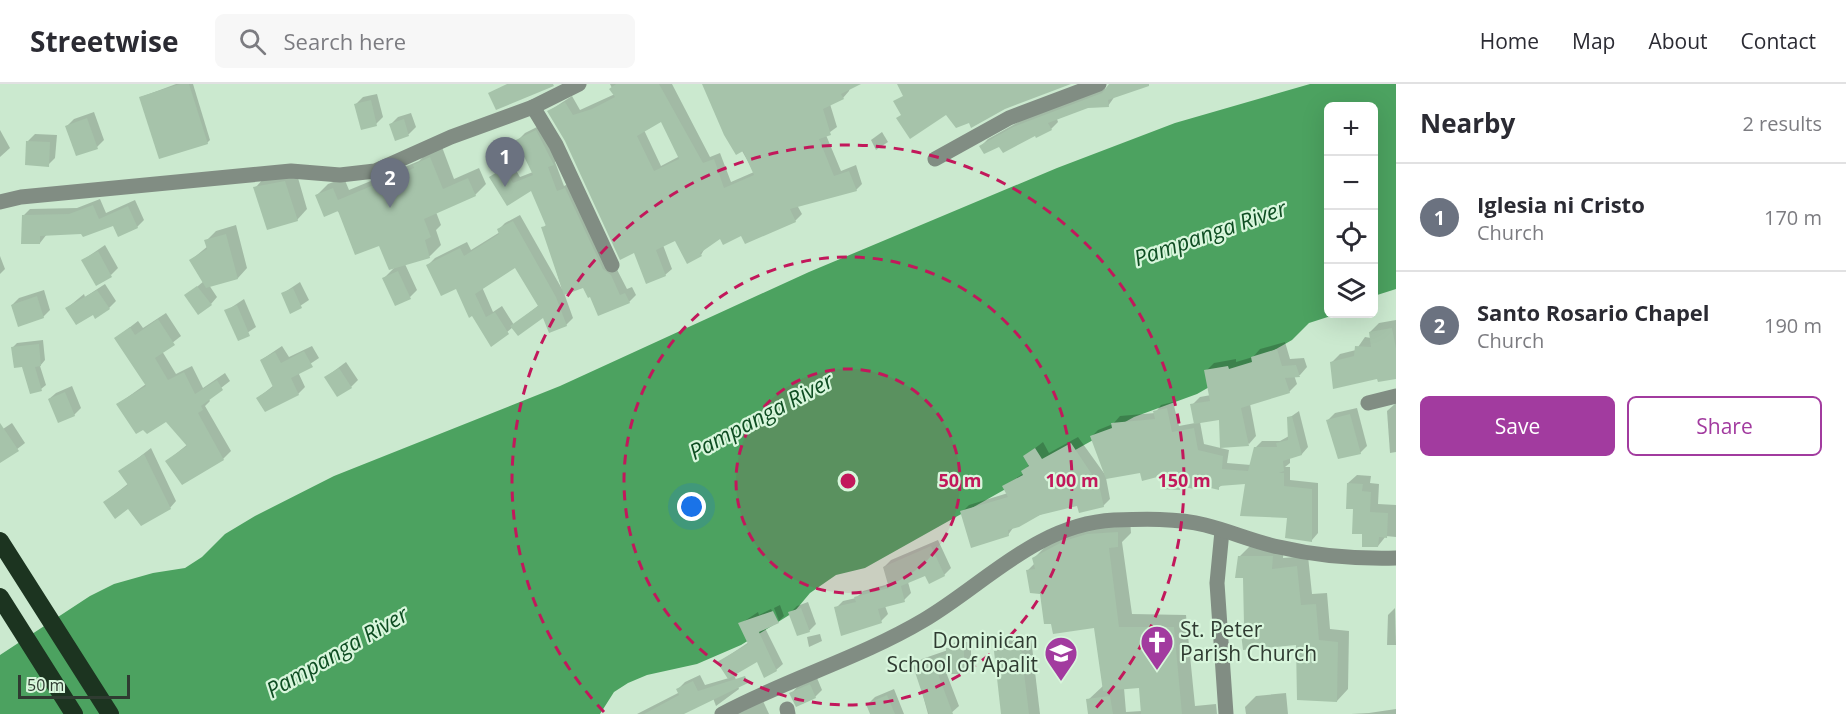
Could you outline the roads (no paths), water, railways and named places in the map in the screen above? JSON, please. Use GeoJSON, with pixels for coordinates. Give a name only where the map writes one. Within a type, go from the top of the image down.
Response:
{"type":"FeatureCollection","features":[{"type":"Feature","properties":{"kind":"highway"},"geometry":{"type":"LineString","coordinates":[[0,541],[110,714]]}},
{"type":"Feature","properties":{"kind":"highway"},"geometry":{"type":"LineString","coordinates":[[0,597],[74,714]]}},
{"type":"Feature","properties":{"kind":"street"},"geometry":{"type":"LineString","coordinates":[[0,202],[21,197],[291,171],[340,175],[375,171],[451,137],[532,107],[579,84]]}},
{"type":"Feature","properties":{"kind":"street"},"geometry":{"type":"LineString","coordinates":[[935,159],[1009,118],[1099,84]]}},
{"type":"Feature","properties":{"kind":"street"},"geometry":{"type":"LineString","coordinates":[[532,107],[556,145],[612,265]]}},
{"type":"Feature","properties":{"kind":"street"},"geometry":{"type":"LineString","coordinates":[[1368,403],[1396,396]]}},
{"type":"Feature","properties":{"kind":"street"},"geometry":{"type":"LineString","coordinates":[[722,714],[778,685],[852,656],[924,620],[1007,560],[1060,535],[1112,520],[1184,521],[1278,547],[1323,556],[1396,558]]}},
{"type":"Feature","properties":{"kind":"street"},"geometry":{"type":"LineString","coordinates":[[1222,531],[1217,583],[1226,714]]}},
{"type":"Feature","properties":{"kind":"water","name":"Pampanga River"},"geometry":{"type":"Polygon","coordinates":[[[1310,84],[1396,84],[1396,289],[1378,295],[1378,102],[1324,102],[1325,318],[1309,323],[1292,340],[1197,394],[1134,417],[865,568],[836,575],[810,593],[794,612],[741,645],[697,664],[647,675],[628,683],[614,692],[600,714],[0,714],[0,655],[90,596],[114,584],[153,573],[185,568],[202,557],[225,534],[334,476],[560,386],[809,272],[1057,168],[1175,123],[1310,84]]]}},
{"type":"Feature","properties":{"kind":"place","name":"Iglesia ni Cristo"},"geometry":{"type":"Point","coordinates":[505,187]}},
{"type":"Feature","properties":{"kind":"place","name":"Santo Rosario Chapel"},"geometry":{"type":"Point","coordinates":[390,208]}},
{"type":"Feature","properties":{"kind":"place","name":"St. Peter Parish Church"},"geometry":{"type":"Point","coordinates":[1157,671]}},
{"type":"Feature","properties":{"kind":"place","name":"Dominican School of Apalit"},"geometry":{"type":"Point","coordinates":[1061,682]}}]}
